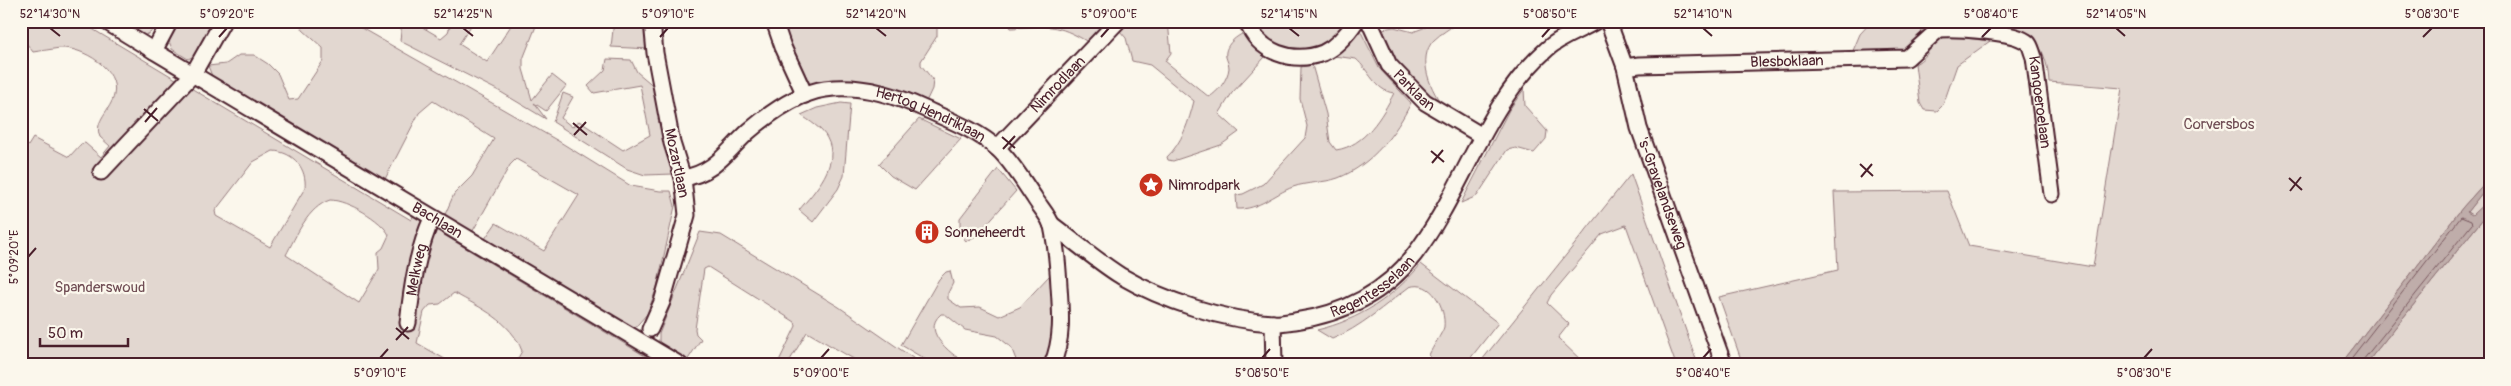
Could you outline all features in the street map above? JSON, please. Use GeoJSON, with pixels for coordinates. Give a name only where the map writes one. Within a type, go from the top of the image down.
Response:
{"type":"FeatureCollection","features":[{"type":"Feature","properties":{"kind":"street"},"geometry":{"type":"LineString","coordinates":[[105,21],[154,51],[170,21]]}},
{"type":"Feature","properties":{"kind":"street"},"geometry":{"type":"LineString","coordinates":[[101,172],[193,74],[222,21]]}},
{"type":"Feature","properties":{"kind":"street","name":"Mozartlaan"},"geometry":{"type":"LineString","coordinates":[[650,329],[662,302],[687,215],[683,178],[672,143],[655,53],[652,21]]}},
{"type":"Feature","properties":{"kind":"street"},"geometry":{"type":"LineString","coordinates":[[774,21],[782,47],[806,95]]}},
{"type":"Feature","properties":{"kind":"street","name":"Nimrodlaan"},"geometry":{"type":"LineString","coordinates":[[997,148],[1118,21]]}},
{"type":"Feature","properties":{"kind":"street"},"geometry":{"type":"LineString","coordinates":[[1247,21],[1251,33],[1266,47],[1283,56],[1298,58],[1324,52],[1348,34],[1356,21]]}},
{"type":"Feature","properties":{"kind":"street","name":"Parklaan"},"geometry":{"type":"LineString","coordinates":[[1369,21],[1389,65],[1425,102],[1482,136]]}},
{"type":"Feature","properties":{"kind":"street","name":"Regentesselaan"},"geometry":{"type":"LineString","coordinates":[[1052,224],[1121,276],[1162,297],[1202,311],[1273,324],[1308,319],[1341,310],[1363,300],[1383,287],[1413,256],[1439,218],[1504,97],[1525,71],[1548,48],[1596,21]]}},
{"type":"Feature","properties":{"kind":"street","name":"'s-Gravelandseweg"},"geometry":{"type":"LineString","coordinates":[[1608,21],[1624,67],[1639,128],[1724,365]]}},
{"type":"Feature","properties":{"kind":"street","name":"Blesboklaan"},"geometry":{"type":"LineString","coordinates":[[1624,67],[1639,65],[1908,58],[1938,25]]}},
{"type":"Feature","properties":{"kind":"street","name":"Kangoeroelaan"},"geometry":{"type":"LineString","coordinates":[[1938,25],[2016,37],[2029,44],[2034,57],[2052,194]]}},
{"type":"Feature","properties":{"kind":"street","name":"Bachlaan"},"geometry":{"type":"LineString","coordinates":[[154,51],[680,365]]}},
{"type":"Feature","properties":{"kind":"street","name":"Hertog Hendriklaan"},"geometry":{"type":"LineString","coordinates":[[683,178],[697,176],[709,170],[750,131],[776,110],[806,95],[825,89],[855,89],[900,98],[969,129],[997,148],[1020,176],[1052,224],[1062,318],[1060,342],[1052,365]]}},
{"type":"Feature","properties":{"kind":"street","name":"Melkweg"},"geometry":{"type":"LineString","coordinates":[[408,323],[412,284],[422,242],[432,218]]}},
{"type":"Feature","properties":{"kind":"street"},"geometry":{"type":"LineString","coordinates":[[1273,324],[1274,365]]}},
{"type":"Feature","properties":{"kind":"green space","name":"Spanderswoud"},"geometry":{"type":"Polygon","coordinates":[[[21,21],[79,21],[411,220],[416,211],[447,229],[444,235],[660,365],[514,365],[522,351],[511,331],[494,316],[454,293],[440,304],[430,305],[424,312],[417,343],[455,365],[21,365],[21,142],[28,146],[33,138],[69,157],[81,144],[85,143],[101,157],[110,146],[100,137],[98,131],[114,95],[114,85],[106,68],[89,56],[79,51],[60,48],[33,52],[21,36],[21,21]],[[273,151],[253,162],[215,211],[216,216],[270,247],[305,188],[304,174],[298,163],[287,155],[273,151]],[[330,200],[309,215],[286,255],[359,303],[379,269],[378,252],[383,248],[389,235],[372,217],[345,203],[330,200]]]}},
{"type":"Feature","properties":{"kind":"green space"},"geometry":{"type":"Polygon","coordinates":[[[109,21],[160,21],[150,33],[141,37],[109,21]]]}},
{"type":"Feature","properties":{"kind":"green space"},"geometry":{"type":"Polygon","coordinates":[[[180,21],[215,21],[196,55],[188,59],[172,49],[169,41],[180,21]]]}},
{"type":"Feature","properties":{"kind":"green space"},"geometry":{"type":"Polygon","coordinates":[[[298,21],[349,21],[560,142],[631,186],[671,191],[675,206],[657,287],[647,314],[631,332],[482,243],[496,223],[544,251],[579,195],[516,159],[510,165],[470,236],[443,219],[454,194],[472,176],[494,139],[433,101],[419,113],[383,183],[214,81],[208,66],[226,64],[239,55],[254,55],[268,64],[278,74],[289,100],[298,99],[323,61],[323,48],[303,30],[298,21]]]}},
{"type":"Feature","properties":{"kind":"green space"},"geometry":{"type":"Polygon","coordinates":[[[402,21],[412,21],[441,38],[448,32],[452,21],[474,21],[459,44],[487,62],[514,21],[538,21],[523,59],[523,69],[532,100],[552,75],[566,86],[546,111],[534,103],[546,119],[499,91],[400,41],[402,21]]]}},
{"type":"Feature","properties":{"kind":"green space"},"geometry":{"type":"Polygon","coordinates":[[[614,21],[647,21],[650,49],[611,47],[614,21]]]}},
{"type":"Feature","properties":{"kind":"green space"},"geometry":{"type":"Polygon","coordinates":[[[780,21],[927,21],[937,28],[937,36],[921,61],[921,65],[933,80],[932,89],[924,106],[813,87],[797,65],[780,21]]]}},
{"type":"Feature","properties":{"kind":"green space"},"geometry":{"type":"Polygon","coordinates":[[[1007,21],[1093,21],[1101,29],[1088,42],[1068,32],[1051,27],[1011,28],[1007,21]]]}},
{"type":"Feature","properties":{"kind":"green space"},"geometry":{"type":"Polygon","coordinates":[[[1128,21],[1168,21],[1171,53],[1165,61],[1209,97],[1219,89],[1227,76],[1229,68],[1226,53],[1228,46],[1234,39],[1244,33],[1252,46],[1265,57],[1232,93],[1219,114],[1239,132],[1221,145],[1173,161],[1168,160],[1167,157],[1177,145],[1184,131],[1194,101],[1150,65],[1132,61],[1126,38],[1119,30],[1128,21]]]}},
{"type":"Feature","properties":{"kind":"green space"},"geometry":{"type":"Polygon","coordinates":[[[1255,21],[1344,21],[1336,33],[1324,42],[1312,48],[1298,50],[1285,49],[1272,44],[1262,35],[1255,21]]]}},
{"type":"Feature","properties":{"kind":"green space"},"geometry":{"type":"Polygon","coordinates":[[[1441,21],[1456,23],[1434,40],[1429,47],[1426,65],[1431,84],[1445,108],[1422,92],[1397,65],[1376,30],[1394,27],[1413,32],[1441,21]]]}},
{"type":"Feature","properties":{"kind":"green space"},"geometry":{"type":"Polygon","coordinates":[[[1872,21],[1923,21],[1921,34],[1916,43],[1908,48],[1898,52],[1887,53],[1852,53],[1860,34],[1872,21]]]}},
{"type":"Feature","properties":{"kind":"green space","name":"Corversbos"},"geometry":{"type":"Polygon","coordinates":[[[1942,21],[2490,21],[2490,177],[2463,207],[2340,365],[1743,365],[1719,297],[1838,270],[1834,192],[1947,191],[1969,246],[2093,267],[2122,88],[2049,82],[2044,57],[2031,35],[1942,21]]]}},
{"type":"Feature","properties":{"kind":"green space"},"geometry":{"type":"Polygon","coordinates":[[[1358,26],[1379,68],[1411,103],[1398,126],[1382,147],[1362,165],[1350,172],[1333,180],[1293,187],[1252,207],[1237,209],[1236,195],[1243,194],[1263,184],[1305,138],[1307,126],[1300,99],[1301,67],[1312,65],[1326,114],[1330,142],[1336,150],[1356,143],[1371,129],[1384,111],[1394,93],[1387,91],[1377,84],[1356,59],[1334,56],[1349,41],[1358,26]]]}},
{"type":"Feature","properties":{"kind":"green space"},"geometry":{"type":"Polygon","coordinates":[[[1941,35],[1990,41],[1957,65],[1943,105],[1937,111],[1924,110],[1920,103],[1915,64],[1925,57],[1934,42],[1941,35]]]}},
{"type":"Feature","properties":{"kind":"green space"},"geometry":{"type":"Polygon","coordinates":[[[607,59],[631,60],[637,72],[656,88],[674,174],[645,175],[627,169],[553,122],[563,93],[573,97],[561,118],[572,127],[579,121],[623,150],[650,135],[640,85],[594,93],[588,86],[605,70],[607,59]]]}},
{"type":"Feature","properties":{"kind":"green space"},"geometry":{"type":"Polygon","coordinates":[[[1524,89],[1525,106],[1547,131],[1546,139],[1534,153],[1516,148],[1507,150],[1477,196],[1461,203],[1509,110],[1524,89]]]}},
{"type":"Feature","properties":{"kind":"green space"},"geometry":{"type":"Polygon","coordinates":[[[841,103],[850,104],[844,176],[838,189],[813,222],[799,210],[819,186],[829,167],[831,158],[830,148],[827,138],[822,131],[801,115],[817,108],[841,103]]]}},
{"type":"Feature","properties":{"kind":"green space"},"geometry":{"type":"Polygon","coordinates":[[[919,119],[961,139],[915,190],[891,176],[879,164],[919,119]]]}},
{"type":"Feature","properties":{"kind":"green space"},"geometry":{"type":"Polygon","coordinates":[[[998,169],[1016,191],[976,236],[966,241],[960,234],[960,218],[998,169]]]}},
{"type":"Feature","properties":{"kind":"green space"},"geometry":{"type":"Polygon","coordinates":[[[1631,174],[1698,365],[1676,365],[1626,225],[1602,234],[1551,295],[1547,303],[1569,324],[1558,338],[1586,365],[1478,365],[1631,174]]]}},
{"type":"Feature","properties":{"kind":"green space"},"geometry":{"type":"Polygon","coordinates":[[[2490,183],[2490,198],[2472,216],[2467,212],[2490,183]]]}},
{"type":"Feature","properties":{"kind":"green space"},"geometry":{"type":"Polygon","coordinates":[[[2490,210],[2490,365],[2365,365],[2490,210]]]}},
{"type":"Feature","properties":{"kind":"green space"},"geometry":{"type":"Polygon","coordinates":[[[700,232],[721,235],[839,307],[923,365],[864,365],[807,332],[787,365],[777,365],[796,326],[795,322],[708,267],[704,269],[695,329],[696,334],[701,339],[685,364],[659,349],[659,334],[700,232]]]}},
{"type":"Feature","properties":{"kind":"green space"},"geometry":{"type":"Polygon","coordinates":[[[1421,264],[1498,323],[1465,365],[1434,365],[1429,355],[1444,327],[1444,319],[1436,297],[1424,287],[1409,287],[1362,322],[1332,339],[1317,330],[1347,320],[1375,306],[1399,287],[1421,264]]]}},
{"type":"Feature","properties":{"kind":"green space"},"geometry":{"type":"Polygon","coordinates":[[[950,271],[953,283],[948,293],[948,299],[961,308],[980,307],[999,316],[1020,307],[1049,276],[1054,320],[1049,354],[1045,365],[1018,365],[1011,347],[997,336],[965,330],[945,314],[941,314],[935,321],[936,336],[948,350],[969,365],[935,365],[901,345],[939,279],[946,272],[950,271]]]}},
{"type":"Feature","properties":{"kind":"water"},"geometry":{"type":"Polygon","coordinates":[[[2490,177],[2490,183],[2467,212],[2472,215],[2490,198],[2490,210],[2365,365],[2340,365],[2463,207],[2490,177]]]}},
{"type":"Feature","properties":{"kind":"place","name":"Nimrodpark"},"geometry":{"type":"Point","coordinates":[1151,185]}},
{"type":"Feature","properties":{"kind":"place","name":"Sonneheerdt"},"geometry":{"type":"Point","coordinates":[927,232]}}]}
